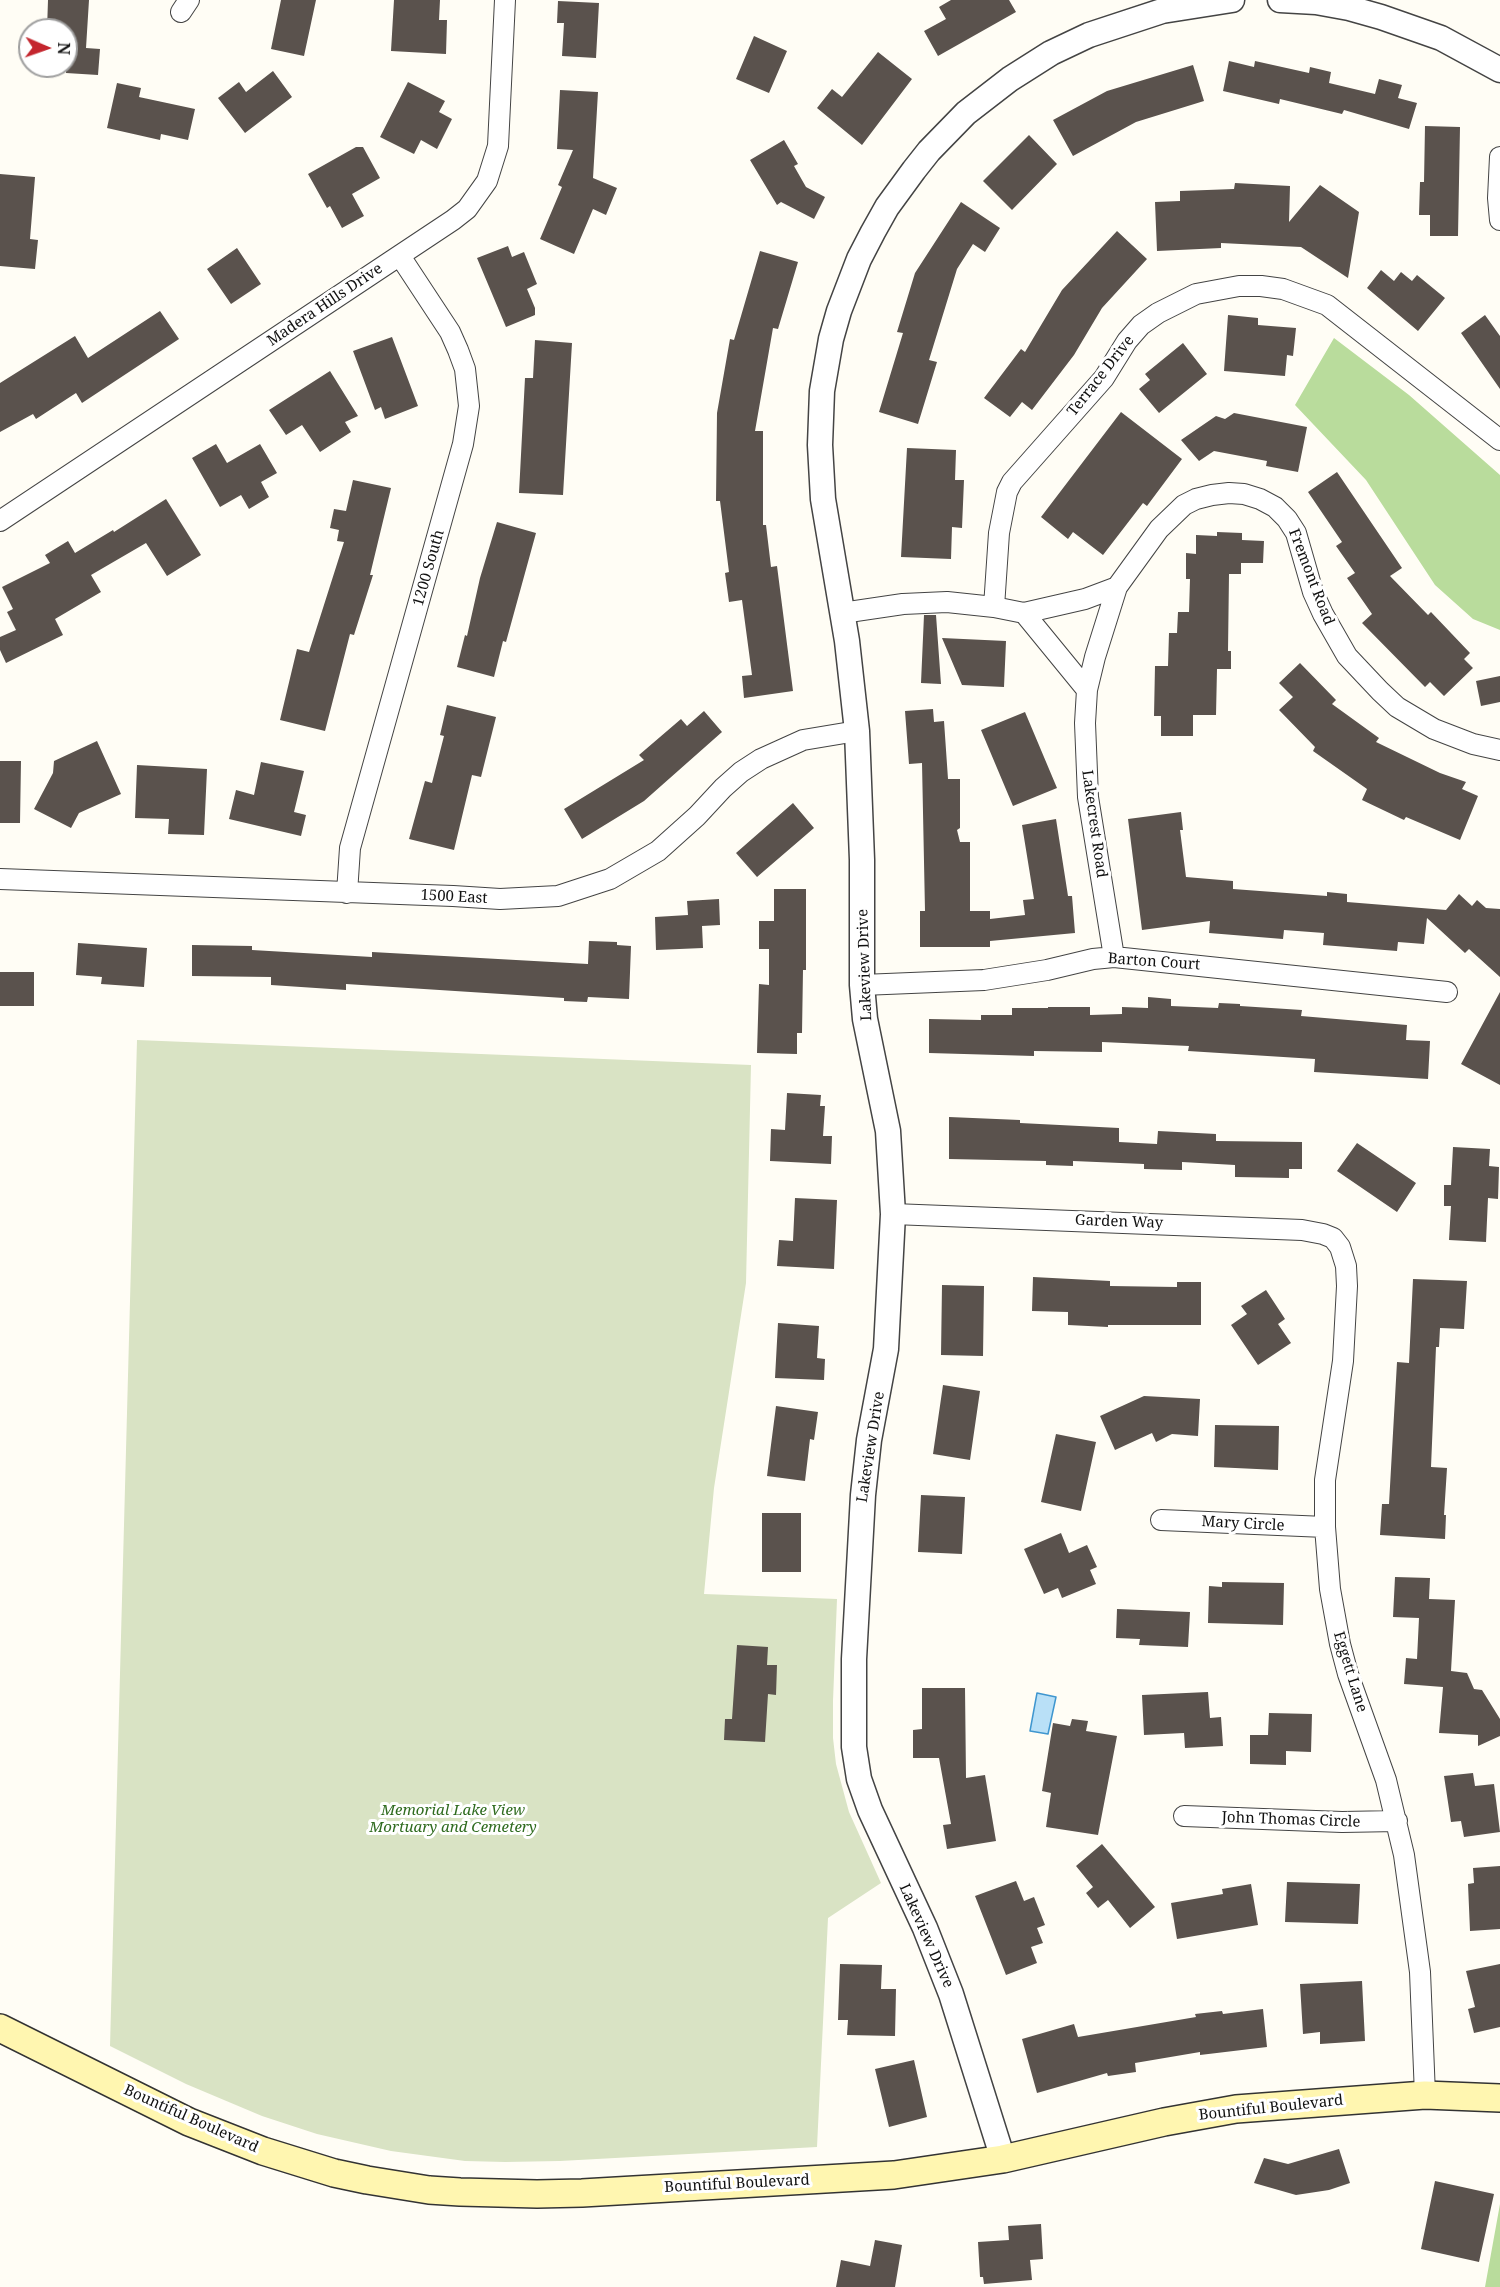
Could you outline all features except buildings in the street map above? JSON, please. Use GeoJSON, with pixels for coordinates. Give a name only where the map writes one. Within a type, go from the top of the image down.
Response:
{"type":"FeatureCollection","features":[{"type":"Feature","properties":{"kind":"main road","name":"Bountiful Boulevard"},"geometry":{"type":"LineString","coordinates":[[0,2028],[223,2137],[334,2173],[429,2190],[516,2194],[594,2192],[894,2175],[1003,2159],[1164,2122],[1236,2109],[1425,2095],[1500,2098]]}},
{"type":"Feature","properties":{"kind":"street","name":"Madera Hills Drive"},"geometry":{"type":"LineString","coordinates":[[0,520],[400,256],[466,209],[486,181],[494,164],[501,126],[505,0]]}},
{"type":"Feature","properties":{"kind":"street","name":"Lakeview Drive"},"geometry":{"type":"LineString","coordinates":[[1003,2159],[951,1994],[925,1928],[870,1810],[860,1779],[854,1747],[854,1659],[863,1495],[869,1440],[886,1349],[893,1214],[888,1131],[865,1019],[862,985],[862,838],[857,731],[842,613],[820,472],[822,391],[831,339],[839,311],[860,259],[888,207],[945,133],[986,96],[1030,66],[1089,35],[1162,11],[1232,0]]}},
{"type":"Feature","properties":{"kind":"street"},"geometry":{"type":"LineString","coordinates":[[1280,0],[1316,1],[1349,8],[1412,27],[1441,38],[1500,70]]}},
{"type":"Feature","properties":{"kind":"street"},"geometry":{"type":"LineString","coordinates":[[1500,157],[1498,198],[1500,220]]}},
{"type":"Feature","properties":{"kind":"street","name":"1200 South"},"geometry":{"type":"LineString","coordinates":[[347,892],[350,848],[463,444],[469,406],[465,369],[450,332],[400,256]]}},
{"type":"Feature","properties":{"kind":"street","name":"Terrace Drive"},"geometry":{"type":"LineString","coordinates":[[994,606],[999,533],[1007,492],[1012,482],[1104,378],[1127,341],[1141,325],[1158,313],[1196,294],[1227,288],[1261,286],[1283,289],[1327,305],[1500,440]]}},
{"type":"Feature","properties":{"kind":"street","name":"Fremont Road"},"geometry":{"type":"LineString","coordinates":[[1117,587],[1159,529],[1184,505],[1196,499],[1229,493],[1260,499],[1275,507],[1296,533],[1310,581],[1323,614],[1347,656],[1372,683],[1397,707],[1434,729],[1473,744],[1500,750]]}},
{"type":"Feature","properties":{"kind":"street"},"geometry":{"type":"LineString","coordinates":[[842,613],[925,602],[969,603],[1024,613],[1086,599],[1117,587]]}},
{"type":"Feature","properties":{"kind":"street","name":"Lakecrest Road"},"geometry":{"type":"LineString","coordinates":[[1114,957],[1088,797],[1085,723],[1087,690],[1117,587]]}},
{"type":"Feature","properties":{"kind":"street"},"geometry":{"type":"LineString","coordinates":[[1024,613],[1087,690]]}},
{"type":"Feature","properties":{"kind":"street","name":"1500 East"},"geometry":{"type":"LineString","coordinates":[[0,879],[500,899],[558,896],[610,879],[658,851],[697,816],[723,788],[761,759],[803,740],[857,731]]}},
{"type":"Feature","properties":{"kind":"street","name":"Barton Court"},"geometry":{"type":"LineString","coordinates":[[862,985],[984,980],[1114,957],[1447,992]]}},
{"type":"Feature","properties":{"kind":"street","name":"Garden Way"},"geometry":{"type":"LineString","coordinates":[[893,1214],[1302,1230],[1323,1234],[1333,1239],[1340,1247]]}},
{"type":"Feature","properties":{"kind":"street","name":"Eggett Lane"},"geometry":{"type":"LineString","coordinates":[[1340,1247],[1346,1266],[1347,1297],[1343,1361],[1326,1463],[1325,1527],[1330,1589],[1348,1674],[1386,1780],[1397,1821],[1410,1889],[1420,1972],[1425,2095]]}},
{"type":"Feature","properties":{"kind":"street","name":"Mary Circle"},"geometry":{"type":"LineString","coordinates":[[1161,1520],[1325,1527]]}},
{"type":"Feature","properties":{"kind":"street","name":"John Thomas Circle"},"geometry":{"type":"LineString","coordinates":[[1184,1816],[1342,1822],[1397,1821]]}},
{"type":"Feature","properties":{"kind":"green space"},"geometry":{"type":"Polygon","coordinates":[[[1334,338],[1409,395],[1500,475],[1500,630],[1473,619],[1435,585],[1366,480],[1295,405],[1334,338]]]}},
{"type":"Feature","properties":{"kind":"green space","name":"Memorial Lake View Mortuary and Cemetery"},"geometry":{"type":"Polygon","coordinates":[[[137,1040],[751,1065],[746,1283],[714,1488],[704,1594],[837,1599],[833,1701],[836,1764],[849,1812],[881,1883],[828,1918],[817,2147],[505,2162],[465,2161],[391,2151],[317,2134],[262,2116],[186,2084],[110,2046],[137,1040]]]}},
{"type":"Feature","properties":{"kind":"green space"},"geometry":{"type":"Polygon","coordinates":[[[1500,2204],[1500,2287],[1485,2287],[1500,2204]]]}},
{"type":"Feature","properties":{"kind":"water"},"geometry":{"type":"Polygon","coordinates":[[[1037,1693],[1056,1697],[1048,1734],[1030,1731],[1037,1693]]]}}]}
